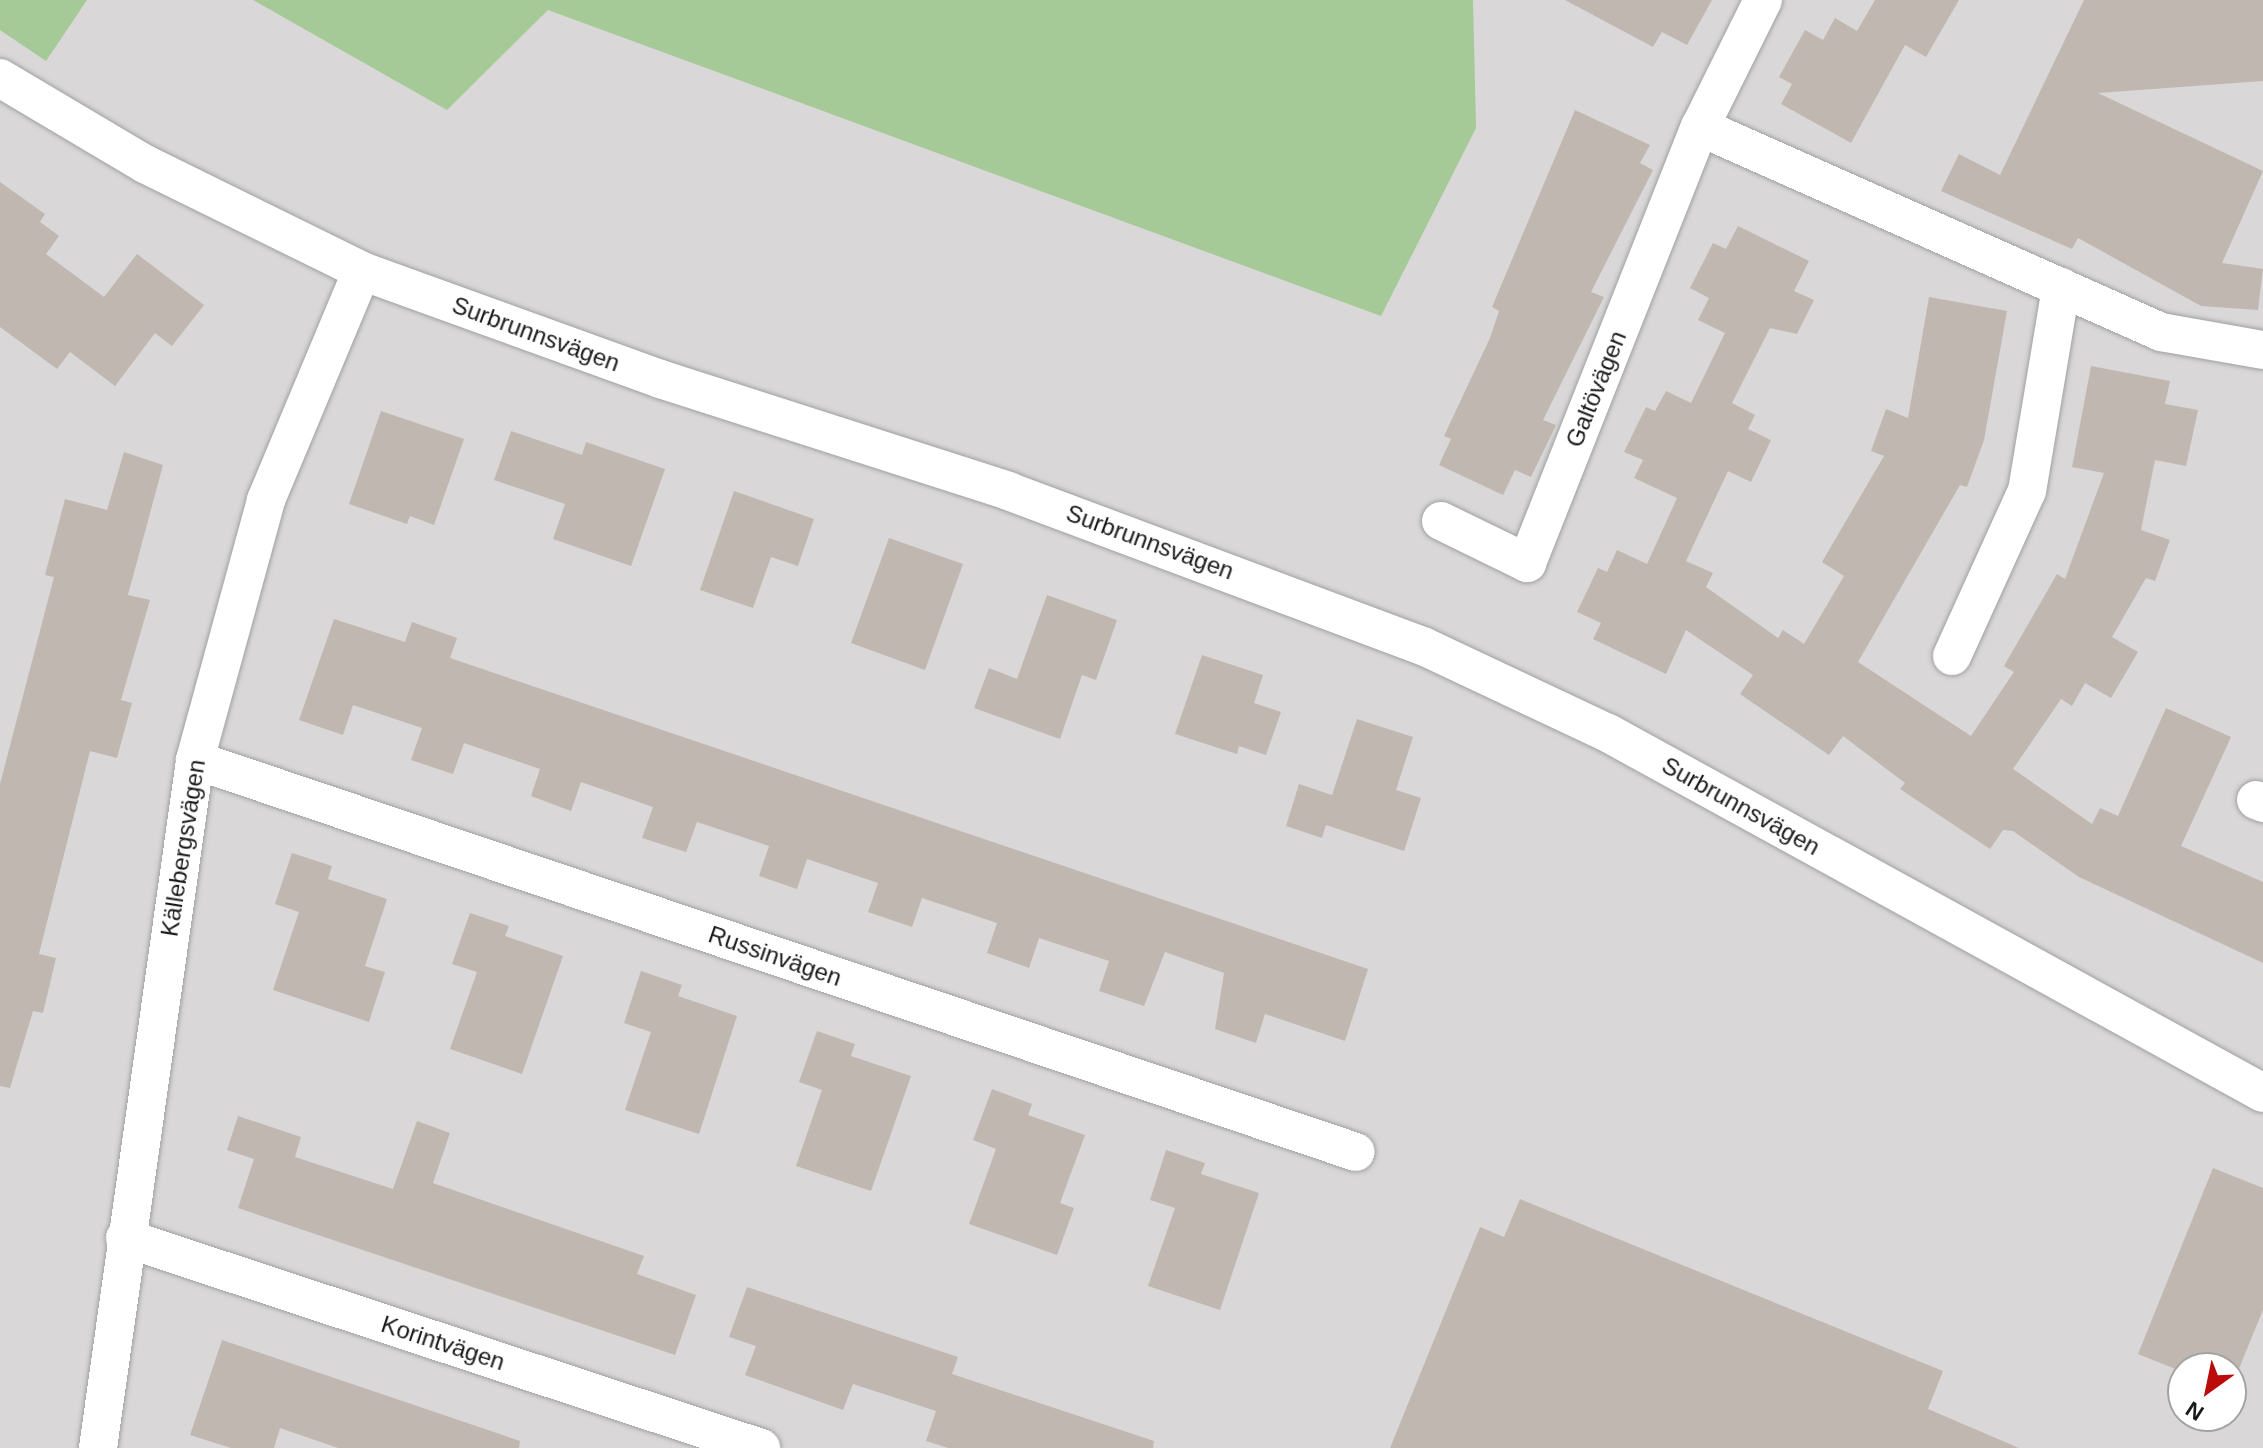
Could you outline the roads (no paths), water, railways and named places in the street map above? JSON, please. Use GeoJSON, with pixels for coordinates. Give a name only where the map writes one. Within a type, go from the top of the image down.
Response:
{"type":"FeatureCollection","features":[{"type":"Feature","properties":{"kind":"street","name":"Galtövägen"},"geometry":{"type":"LineString","coordinates":[[1441,521],[1527,563],[1700,127],[1763,0]]}},
{"type":"Feature","properties":{"kind":"street","name":"Surbrunnsvägen"},"geometry":{"type":"LineString","coordinates":[[0,78],[145,164],[362,271],[660,379],[1008,491],[1425,647],[1608,733],[2263,1093]]}},
{"type":"Feature","properties":{"kind":"street"},"geometry":{"type":"LineString","coordinates":[[1700,127],[2161,332],[2263,350]]}},
{"type":"Feature","properties":{"kind":"street","name":"Källebergsvägen"},"geometry":{"type":"LineString","coordinates":[[98,1448],[125,1238],[195,760],[266,500],[362,271]]}},
{"type":"Feature","properties":{"kind":"street"},"geometry":{"type":"LineString","coordinates":[[1952,656],[2027,491],[2061,287]]}},
{"type":"Feature","properties":{"kind":"street","name":"Russinvägen"},"geometry":{"type":"LineString","coordinates":[[195,760],[1356,1152]]}},
{"type":"Feature","properties":{"kind":"street","name":"Korintvägen"},"geometry":{"type":"LineString","coordinates":[[125,1238],[761,1448]]}}]}
